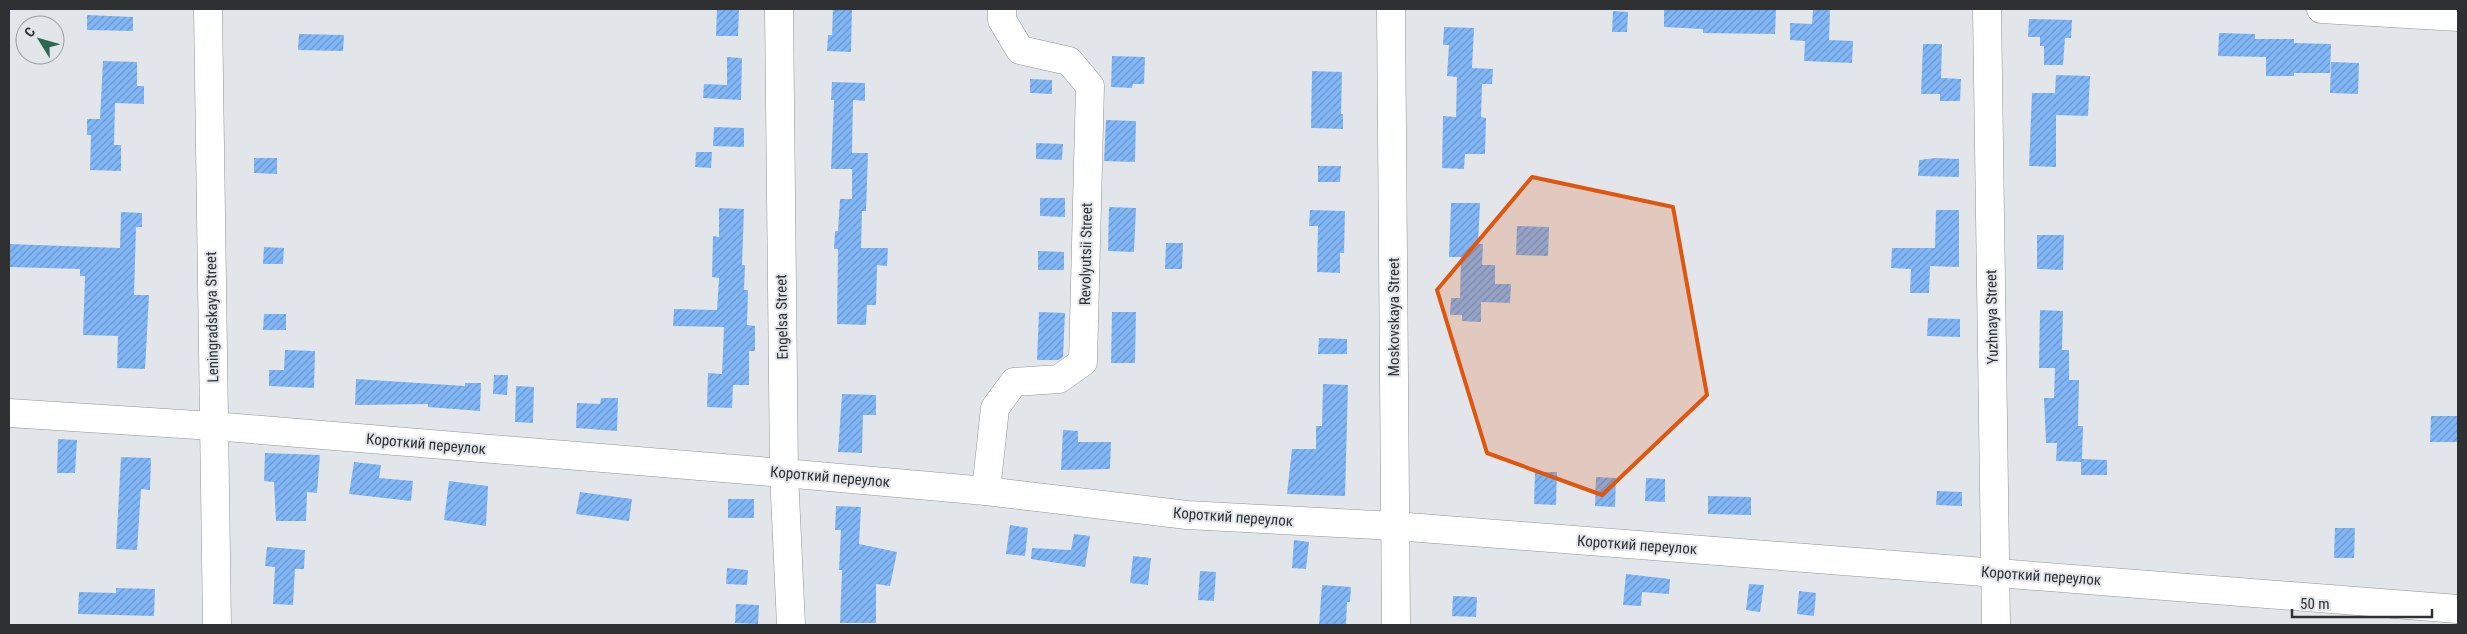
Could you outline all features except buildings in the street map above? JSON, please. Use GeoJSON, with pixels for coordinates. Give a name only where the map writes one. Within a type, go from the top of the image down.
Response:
{"type":"FeatureCollection","features":[{"type":"Feature","properties":{"kind":"street","name":"Leningradskaya Street"},"geometry":{"type":"LineString","coordinates":[[208,9],[217,625]]}},
{"type":"Feature","properties":{"kind":"street","name":"Engelsa Street"},"geometry":{"type":"LineString","coordinates":[[779,9],[784,473],[791,625]]}},
{"type":"Feature","properties":{"kind":"street","name":"Revolyutsii Street"},"geometry":{"type":"LineString","coordinates":[[986,491],[995,408],[1014,382],[1060,379],[1083,362],[1090,86],[1069,61],[1020,50],[1002,20],[1002,9]]}},
{"type":"Feature","properties":{"kind":"street","name":"Moskovskaya Street"},"geometry":{"type":"LineString","coordinates":[[1391,9],[1396,625]]}},
{"type":"Feature","properties":{"kind":"street","name":"Yuzhnaya Street"},"geometry":{"type":"LineString","coordinates":[[1987,9],[1996,625]]}},
{"type":"Feature","properties":{"kind":"street"},"geometry":{"type":"LineString","coordinates":[[2322,9],[2458,18]]}},
{"type":"Feature","properties":{"kind":"street","name":"Короткий переулок"},"geometry":{"type":"LineString","coordinates":[[9,413],[214,426],[784,473],[986,491],[1187,515],[1395,526],[2458,609]]}},
{"type":"Feature","properties":{"kind":"highlighted area"},"geometry":{"type":"Polygon","coordinates":[[[1532,177],[1673,207],[1707,395],[1602,495],[1487,453],[1437,290],[1532,177]]]}}]}
